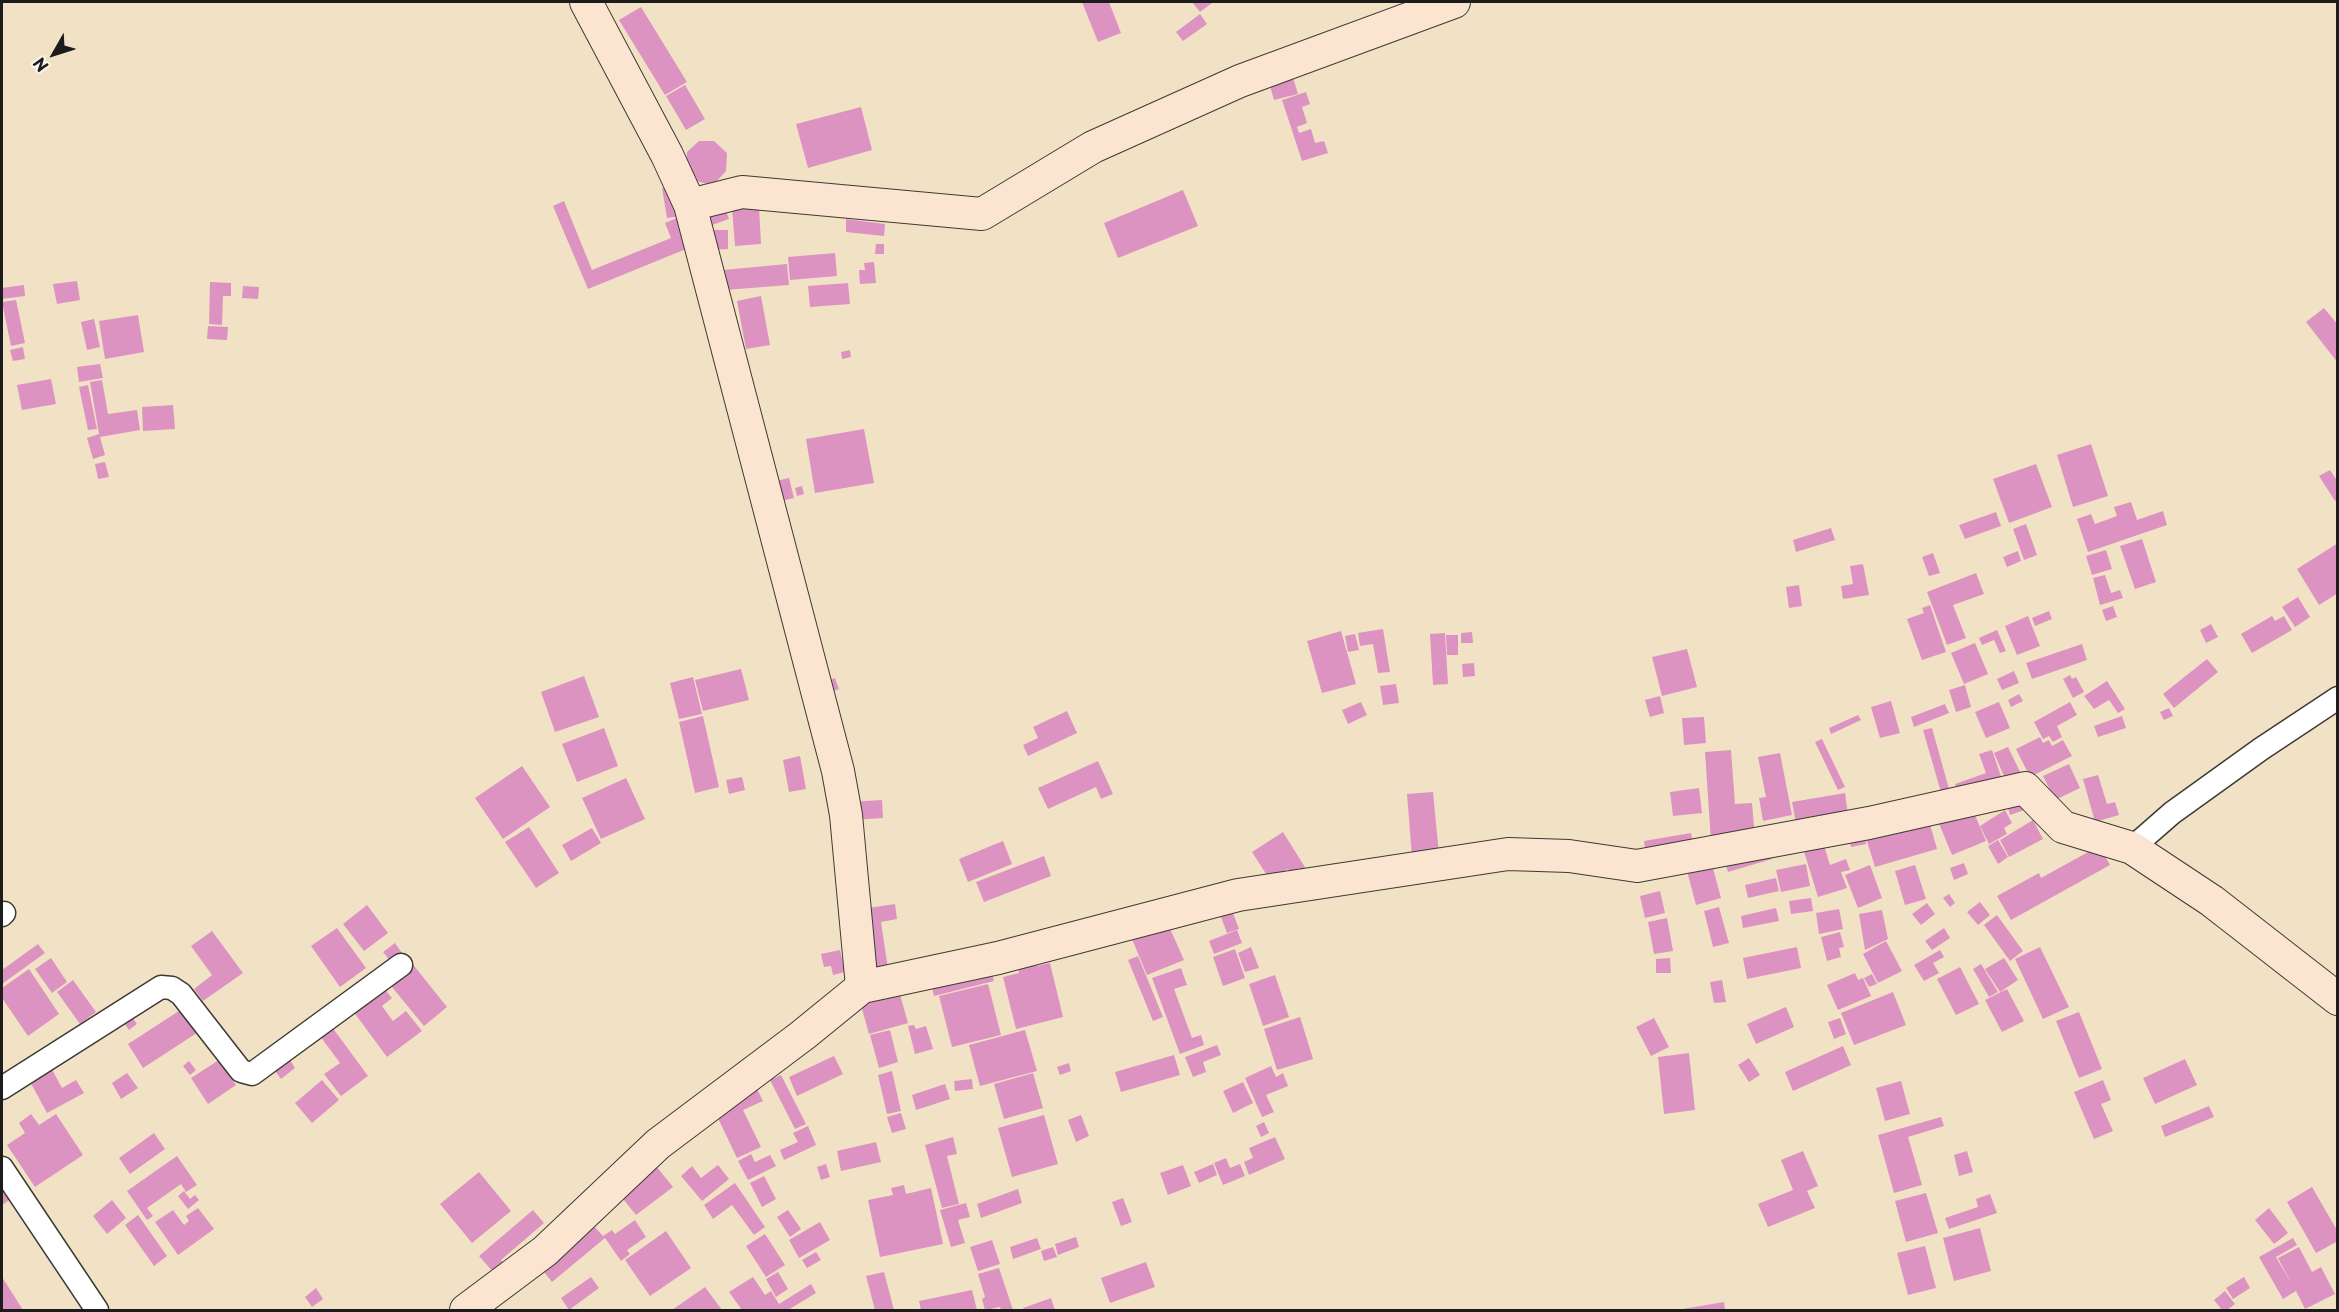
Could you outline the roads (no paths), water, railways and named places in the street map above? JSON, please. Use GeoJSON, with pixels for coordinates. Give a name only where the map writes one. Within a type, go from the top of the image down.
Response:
{"type":"FeatureCollection","features":[{"type":"Feature","properties":{"kind":"street"},"geometry":{"type":"LineString","coordinates":[[586,2],[667,155],[690,205],[838,771],[846,815],[862,987]]}},
{"type":"Feature","properties":{"kind":"street"},"geometry":{"type":"LineString","coordinates":[[690,205],[742,192],[982,214],[1103,142],[1240,81],[1454,2]]}},
{"type":"Feature","properties":{"kind":"street"},"geometry":{"type":"LineString","coordinates":[[2132,848],[2190,800],[2261,749],[2337,699]]}},
{"type":"Feature","properties":{"kind":"street"},"geometry":{"type":"LineString","coordinates":[[466,1311],[545,1251],[658,1144],[803,1035],[862,987],[998,958],[1238,895],[1508,854],[1569,856],[1637,866],[1869,823],[2025,788],[2063,827],[2132,848],[2212,901],[2337,999]]}},
{"type":"Feature","properties":{"kind":"street"},"geometry":{"type":"LineString","coordinates":[[2,1088],[161,987],[172,988],[181,994],[241,1071],[252,1074],[401,965]]}},
{"type":"Feature","properties":{"kind":"street"},"geometry":{"type":"LineString","coordinates":[[2,1168],[98,1311]]}}]}
